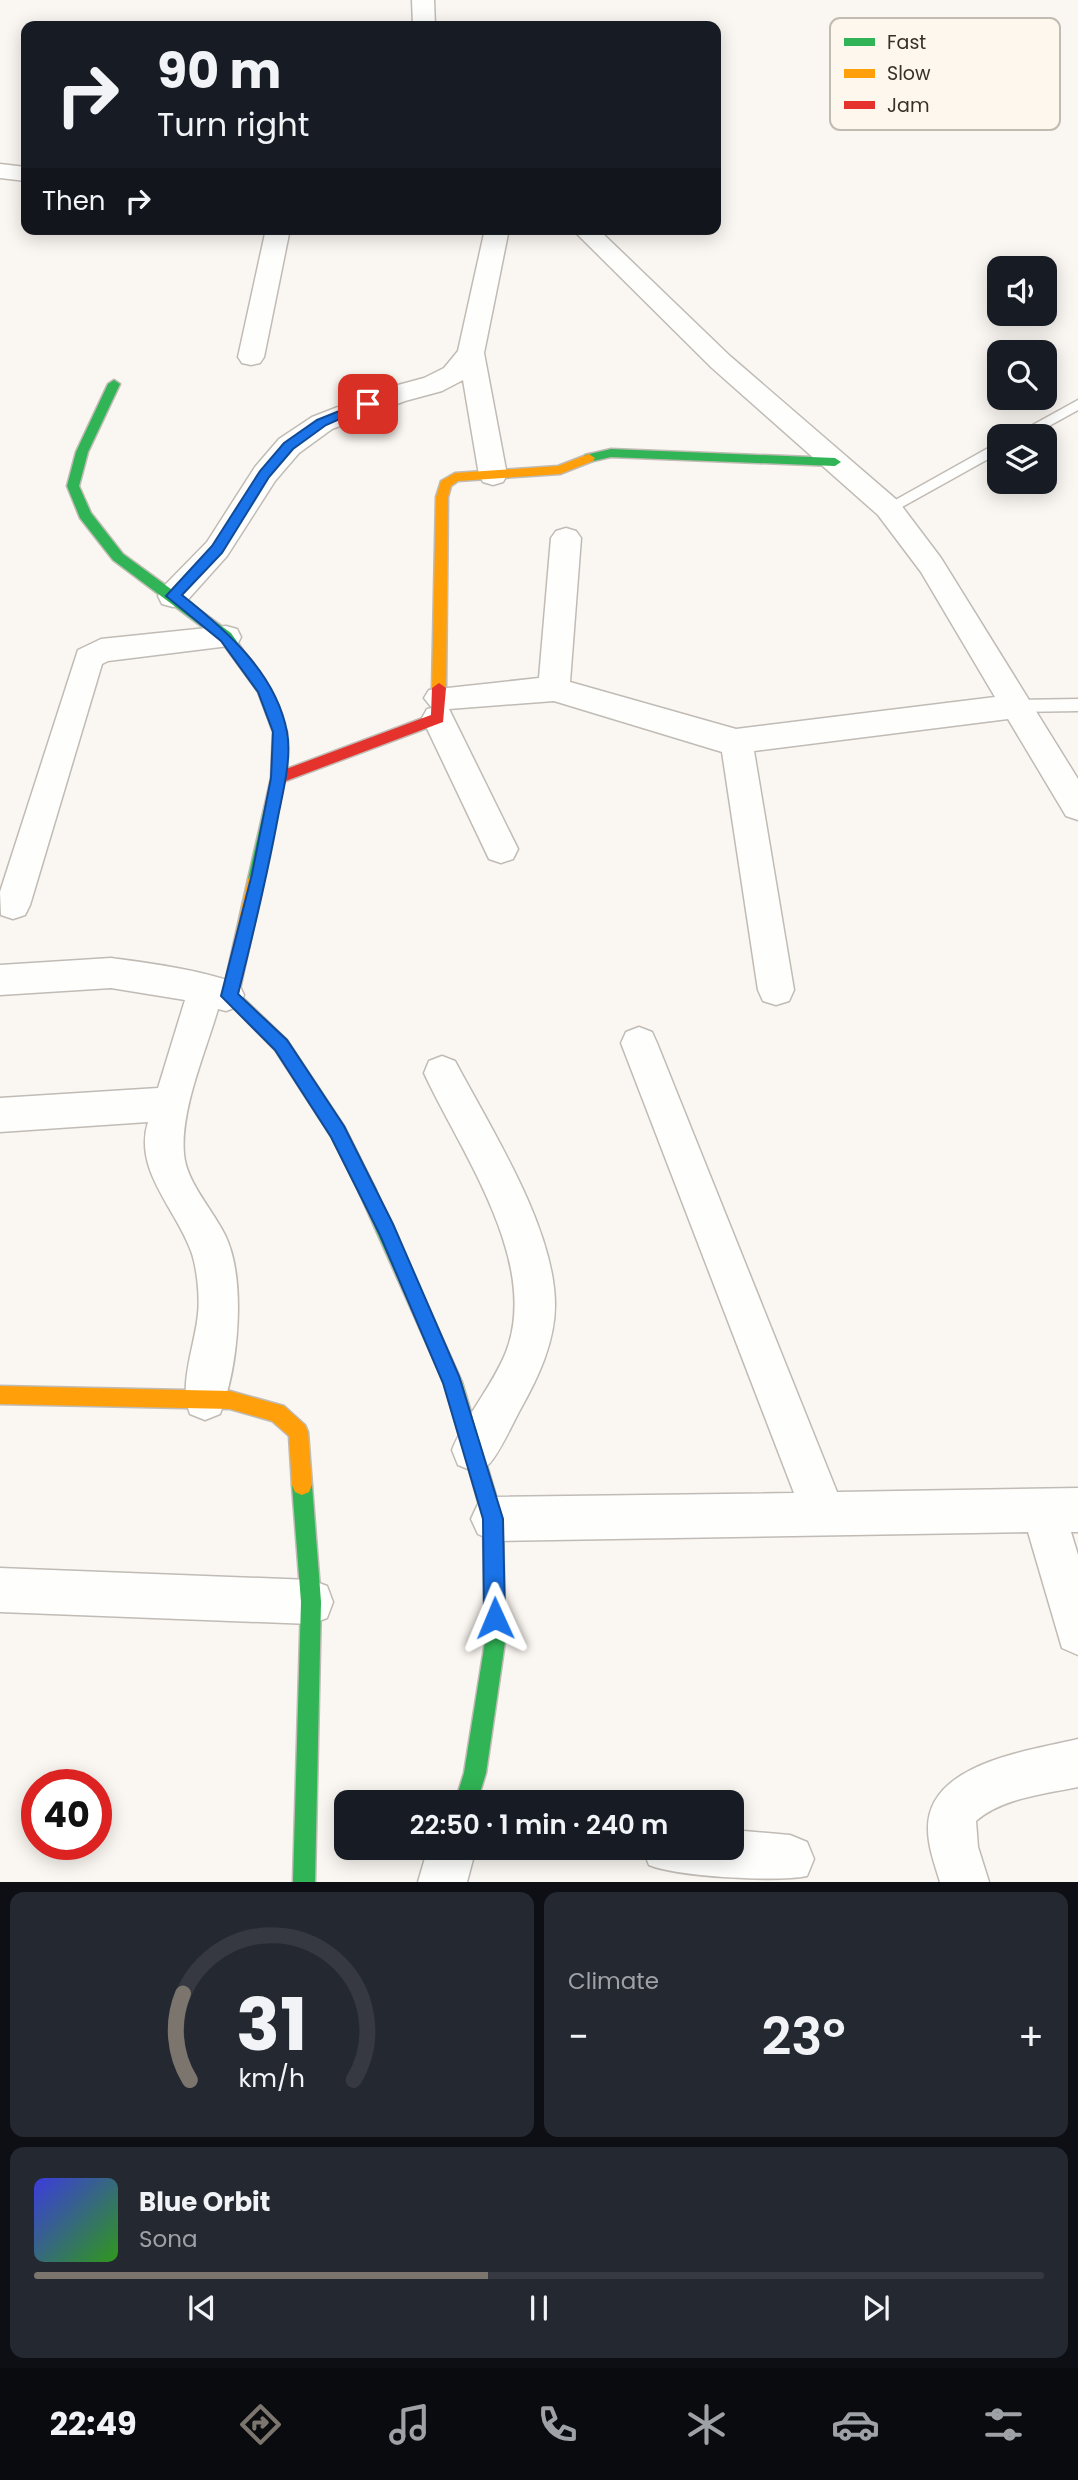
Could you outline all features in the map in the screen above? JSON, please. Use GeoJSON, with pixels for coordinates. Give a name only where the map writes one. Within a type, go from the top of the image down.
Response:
{"type":"FeatureCollection","features":[{"type":"Feature","properties":{"kind":"street"},"geometry":{"type":"LineString","coordinates":[[424,0],[424,21]]}},
{"type":"Feature","properties":{"kind":"street"},"geometry":{"type":"LineString","coordinates":[[0,171],[21,173]]}},
{"type":"Feature","properties":{"kind":"street"},"geometry":{"type":"LineString","coordinates":[[251,357],[277,235]]}},
{"type":"Feature","properties":{"kind":"street"},"geometry":{"type":"LineString","coordinates":[[493,475],[471,353],[496,235]]}},
{"type":"Feature","properties":{"kind":"street"},"geometry":{"type":"LineString","coordinates":[[590,235],[721,362],[888,508],[931,565],[1078,807]]}},
{"type":"Feature","properties":{"kind":"street"},"geometry":{"type":"LineString","coordinates":[[173,596],[217,549],[265,474],[289,446],[322,422],[397,394],[433,385],[453,374],[471,353]]}},
{"type":"Feature","properties":{"kind":"street"},"geometry":{"type":"LineString","coordinates":[[114,384],[82,452],[73,486],[85,516],[118,557],[226,637],[264,690],[280,732],[278,778],[259,874],[218,993],[169,1104],[164,1131],[165,1157],[178,1189],[211,1248],[219,1311],[205,1399]]}},
{"type":"Feature","properties":{"kind":"street"},"geometry":{"type":"LineString","coordinates":[[501,849],[439,708],[442,497],[445,484],[455,477],[560,470],[590,457],[611,453],[835,462]]}},
{"type":"Feature","properties":{"kind":"street"},"geometry":{"type":"LineString","coordinates":[[554,689],[566,538]]}},
{"type":"Feature","properties":{"kind":"street"},"geometry":{"type":"LineString","coordinates":[[13,905],[89,658],[101,650],[226,637]]}},
{"type":"Feature","properties":{"kind":"street"},"geometry":{"type":"LineString","coordinates":[[278,778],[439,708],[554,689],[720,739],[736,741],[1017,706]]}},
{"type":"Feature","properties":{"kind":"street"},"geometry":{"type":"LineString","coordinates":[[736,741],[776,990]]}},
{"type":"Feature","properties":{"kind":"street"},"geometry":{"type":"LineString","coordinates":[[0,980],[111,973],[176,982],[218,993],[281,1045],[338,1132],[387,1230],[453,1382],[493,1519],[495,1642],[469,1790]]}},
{"type":"Feature","properties":{"kind":"street"},"geometry":{"type":"LineString","coordinates":[[639,1043],[824,1514]]}},
{"type":"Feature","properties":{"kind":"street"},"geometry":{"type":"LineString","coordinates":[[442,1073],[518,1225],[531,1266],[536,1299],[531,1336],[507,1391],[473,1450]]}},
{"type":"Feature","properties":{"kind":"street"},"geometry":{"type":"LineString","coordinates":[[0,1115],[169,1104]]}},
{"type":"Feature","properties":{"kind":"street"},"geometry":{"type":"LineString","coordinates":[[0,1395],[230,1400],[277,1413],[298,1432],[311,1602],[304,1881]]}},
{"type":"Feature","properties":{"kind":"street"},"geometry":{"type":"LineString","coordinates":[[493,1519],[1061,1510],[1078,1632]]}},
{"type":"Feature","properties":{"kind":"street"},"geometry":{"type":"LineString","coordinates":[[0,1590],[311,1602]]}},
{"type":"Feature","properties":{"kind":"street"},"geometry":{"type":"LineString","coordinates":[[965,1881],[955,1849],[952,1825],[954,1809],[969,1794],[1078,1763]]}},
{"type":"Feature","properties":{"kind":"street"},"geometry":{"type":"LineString","coordinates":[[744,1855],[790,1859]]}},
{"type":"Feature","properties":{"kind":"street"},"geometry":{"type":"LineString","coordinates":[[442,1881],[448,1860]]}},
{"type":"Feature","properties":{"kind":"lane"},"geometry":{"type":"LineString","coordinates":[[1042,424],[1078,404]]}},
{"type":"Feature","properties":{"kind":"lane"},"geometry":{"type":"LineString","coordinates":[[888,508],[987,454]]}},
{"type":"Feature","properties":{"kind":"lane"},"geometry":{"type":"LineString","coordinates":[[1017,706],[1078,705]]}},
{"type":"Feature","properties":{"kind":"traffic: fast"},"geometry":{"type":"LineString","coordinates":[[114,384],[82,452],[73,486],[85,515],[118,557],[226,637],[264,690],[280,732],[278,778],[256,879]]}},
{"type":"Feature","properties":{"kind":"traffic: fast"},"geometry":{"type":"LineString","coordinates":[[589,458],[611,453],[835,462]]}},
{"type":"Feature","properties":{"kind":"traffic: fast"},"geometry":{"type":"LineString","coordinates":[[367,1190],[453,1382],[493,1519],[495,1642],[475,1773],[470,1790]]}},
{"type":"Feature","properties":{"kind":"traffic: fast"},"geometry":{"type":"LineString","coordinates":[[302,1485],[311,1602],[304,1882]]}},
{"type":"Feature","properties":{"kind":"traffic: slow"},"geometry":{"type":"LineString","coordinates":[[439,688],[442,497],[445,484],[455,477],[560,470],[589,458]]}},
{"type":"Feature","properties":{"kind":"traffic: slow"},"geometry":{"type":"LineString","coordinates":[[256,879],[230,996],[281,1045],[338,1132],[367,1190]]}},
{"type":"Feature","properties":{"kind":"traffic: slow"},"geometry":{"type":"LineString","coordinates":[[0,1395],[230,1400],[277,1413],[298,1432],[302,1485]]}},
{"type":"Feature","properties":{"kind":"traffic: jam"},"geometry":{"type":"LineString","coordinates":[[278,778],[438,718],[439,688]]}},
{"type":"Feature","properties":{"kind":"route"},"geometry":{"type":"LineString","coordinates":[[368,404],[322,422],[289,446],[265,474],[217,549],[173,596],[226,637],[264,690],[280,732],[278,778],[230,996],[281,1045],[338,1132],[387,1230],[453,1382],[493,1519],[495,1618]]}}]}
